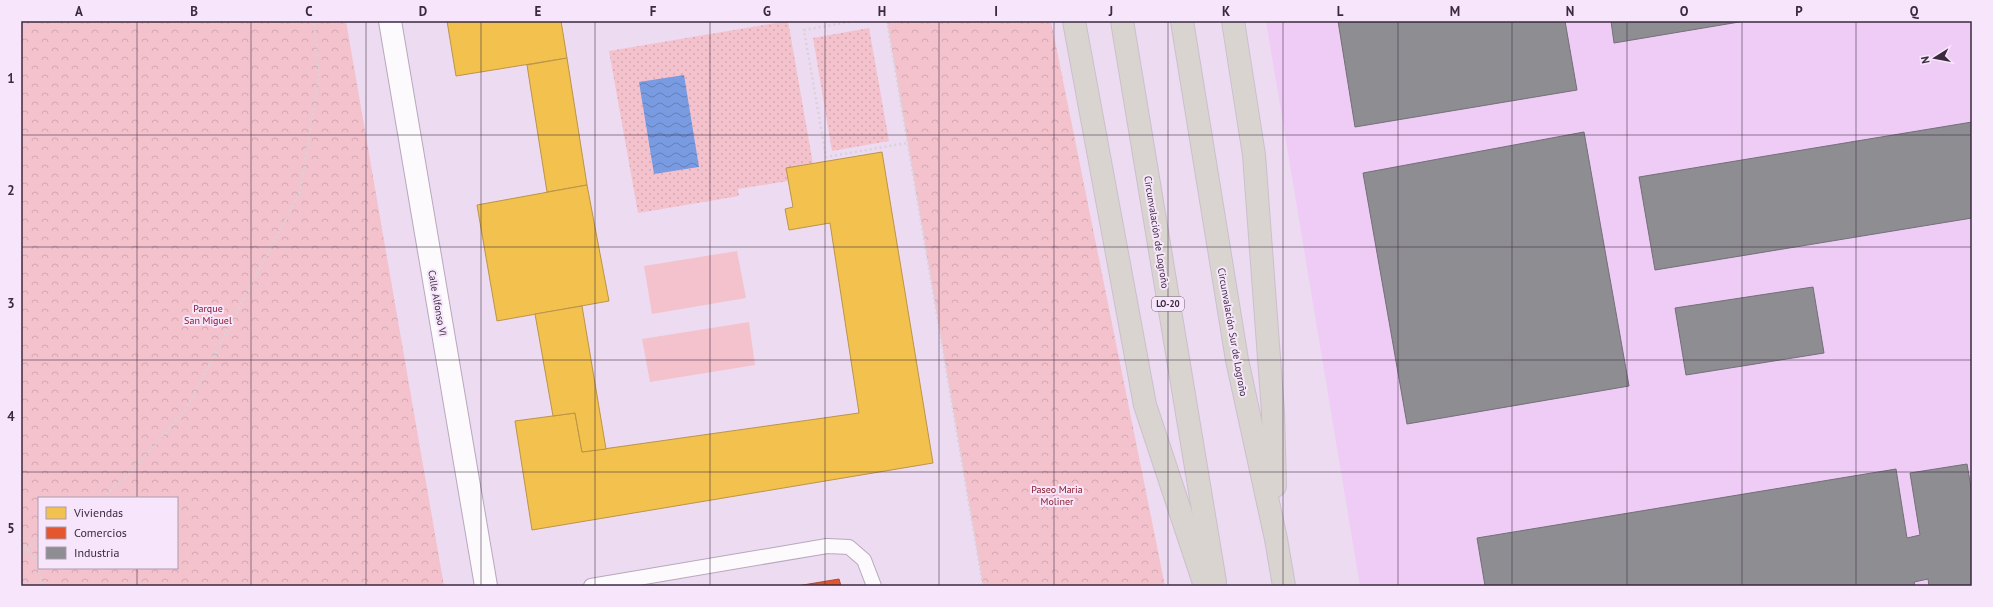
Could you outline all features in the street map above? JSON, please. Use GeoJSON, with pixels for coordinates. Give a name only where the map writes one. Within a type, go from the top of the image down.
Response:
{"type":"FeatureCollection","features":[{"type":"Feature","properties":{"kind":"highway"},"geometry":{"type":"LineString","coordinates":[[1074,21],[1145,405],[1205,586]]}},
{"type":"Feature","properties":{"kind":"highway","name":"Circunvalación de Logroño"},"geometry":{"type":"LineString","coordinates":[[1122,21],[1215,586]]}},
{"type":"Feature","properties":{"kind":"highway","name":"Circunvalación Sur de Logroño"},"geometry":{"type":"LineString","coordinates":[[1182,21],[1237,360],[1276,540],[1284,586]]}},
{"type":"Feature","properties":{"kind":"highway"},"geometry":{"type":"LineString","coordinates":[[1233,21],[1254,155],[1273,412],[1276,540]]}},
{"type":"Feature","properties":{"kind":"street","name":"Calle Alfonso VI"},"geometry":{"type":"LineString","coordinates":[[390,21],[486,586]]}},
{"type":"Feature","properties":{"kind":"lane"},"geometry":{"type":"LineString","coordinates":[[591,586],[827,546],[850,547],[864,560],[874,586]]}},
{"type":"Feature","properties":{"kind":"path"},"geometry":{"type":"LineString","coordinates":[[105,497],[129,474],[186,409],[300,192],[318,78],[314,21]]}},
{"type":"Feature","properties":{"kind":"path"},"geometry":{"type":"LineString","coordinates":[[855,21],[804,30],[826,157],[907,143]]}},
{"type":"Feature","properties":{"kind":"path"},"geometry":{"type":"LineString","coordinates":[[887,21],[983,586]]}},
{"type":"Feature","properties":{"kind":"path"},"geometry":{"type":"LineString","coordinates":[[21,542],[28,548],[41,576],[42,586]]}},
{"type":"Feature","properties":{"kind":"path"},"geometry":{"type":"LineString","coordinates":[[21,552],[38,542]]}},
{"type":"Feature","properties":{"kind":"shaded area"},"geometry":{"type":"Polygon","coordinates":[[[1266,21],[1972,21],[1972,586],[1360,586],[1266,21]]]}},
{"type":"Feature","properties":{"kind":"green space","name":"Parque San Miguel"},"geometry":{"type":"Polygon","coordinates":[[[21,21],[346,21],[444,586],[21,586],[21,21]]]}},
{"type":"Feature","properties":{"kind":"green space"},"geometry":{"type":"Polygon","coordinates":[[[788,21],[813,164],[786,168],[788,181],[738,189],[739,196],[638,213],[609,51],[788,21]]]}},
{"type":"Feature","properties":{"kind":"green space","name":"Paseo Maria Moliner"},"geometry":{"type":"Polygon","coordinates":[[[887,21],[1051,21],[1165,586],[983,586],[887,21]]]}},
{"type":"Feature","properties":{"kind":"green space"},"geometry":{"type":"Polygon","coordinates":[[[869,28],[889,141],[832,151],[813,38],[869,28]]]}},
{"type":"Feature","properties":{"kind":"green space"},"geometry":{"type":"Polygon","coordinates":[[[737,251],[746,298],[652,314],[644,266],[737,251]]]}},
{"type":"Feature","properties":{"kind":"green space"},"geometry":{"type":"Polygon","coordinates":[[[749,322],[755,365],[650,382],[642,339],[749,322]]]}},
{"type":"Feature","properties":{"kind":"water"},"geometry":{"type":"Polygon","coordinates":[[[684,75],[699,167],[654,174],[639,82],[684,75]]]}},
{"type":"Feature","properties":{"kind":"building: Viviendas"},"geometry":{"type":"Polygon","coordinates":[[[447,21],[561,21],[567,58],[456,76],[447,21]]]}},
{"type":"Feature","properties":{"kind":"building: Viviendas"},"geometry":{"type":"Polygon","coordinates":[[[567,58],[587,185],[547,192],[527,65],[567,58]]]}},
{"type":"Feature","properties":{"kind":"building: Viviendas"},"geometry":{"type":"Polygon","coordinates":[[[882,152],[933,463],[532,530],[515,421],[575,413],[582,452],[859,413],[830,223],[789,230],[785,209],[793,207],[786,168],[882,152]]]}},
{"type":"Feature","properties":{"kind":"building: Viviendas"},"geometry":{"type":"Polygon","coordinates":[[[587,185],[609,301],[497,321],[477,205],[587,185]]]}},
{"type":"Feature","properties":{"kind":"building: Viviendas"},"geometry":{"type":"Polygon","coordinates":[[[582,306],[606,449],[582,452],[575,413],[553,416],[535,314],[582,306]]]}},
{"type":"Feature","properties":{"kind":"building: Comercios"},"geometry":{"type":"Polygon","coordinates":[[[839,579],[841,586],[797,586],[839,579]]]}},
{"type":"Feature","properties":{"kind":"building: Industria"},"geometry":{"type":"Polygon","coordinates":[[[1338,21],[1565,21],[1577,90],[1355,127],[1338,21]]]}},
{"type":"Feature","properties":{"kind":"building: Industria"},"geometry":{"type":"Polygon","coordinates":[[[1611,21],[1745,21],[1614,43],[1611,21]]]}},
{"type":"Feature","properties":{"kind":"building: Industria"},"geometry":{"type":"Polygon","coordinates":[[[1972,122],[1972,218],[1655,270],[1639,177],[1972,122]]]}},
{"type":"Feature","properties":{"kind":"building: Industria"},"geometry":{"type":"Polygon","coordinates":[[[1584,132],[1629,386],[1407,424],[1363,173],[1584,132]]]}},
{"type":"Feature","properties":{"kind":"building: Industria"},"geometry":{"type":"Polygon","coordinates":[[[1813,287],[1824,353],[1686,375],[1675,308],[1813,287]]]}},
{"type":"Feature","properties":{"kind":"building: Industria"},"geometry":{"type":"Polygon","coordinates":[[[1967,464],[1972,493],[1972,586],[1929,586],[1928,579],[1914,582],[1915,586],[1485,586],[1477,538],[1896,469],[1907,538],[1920,535],[1910,473],[1967,464]]]}}]}
